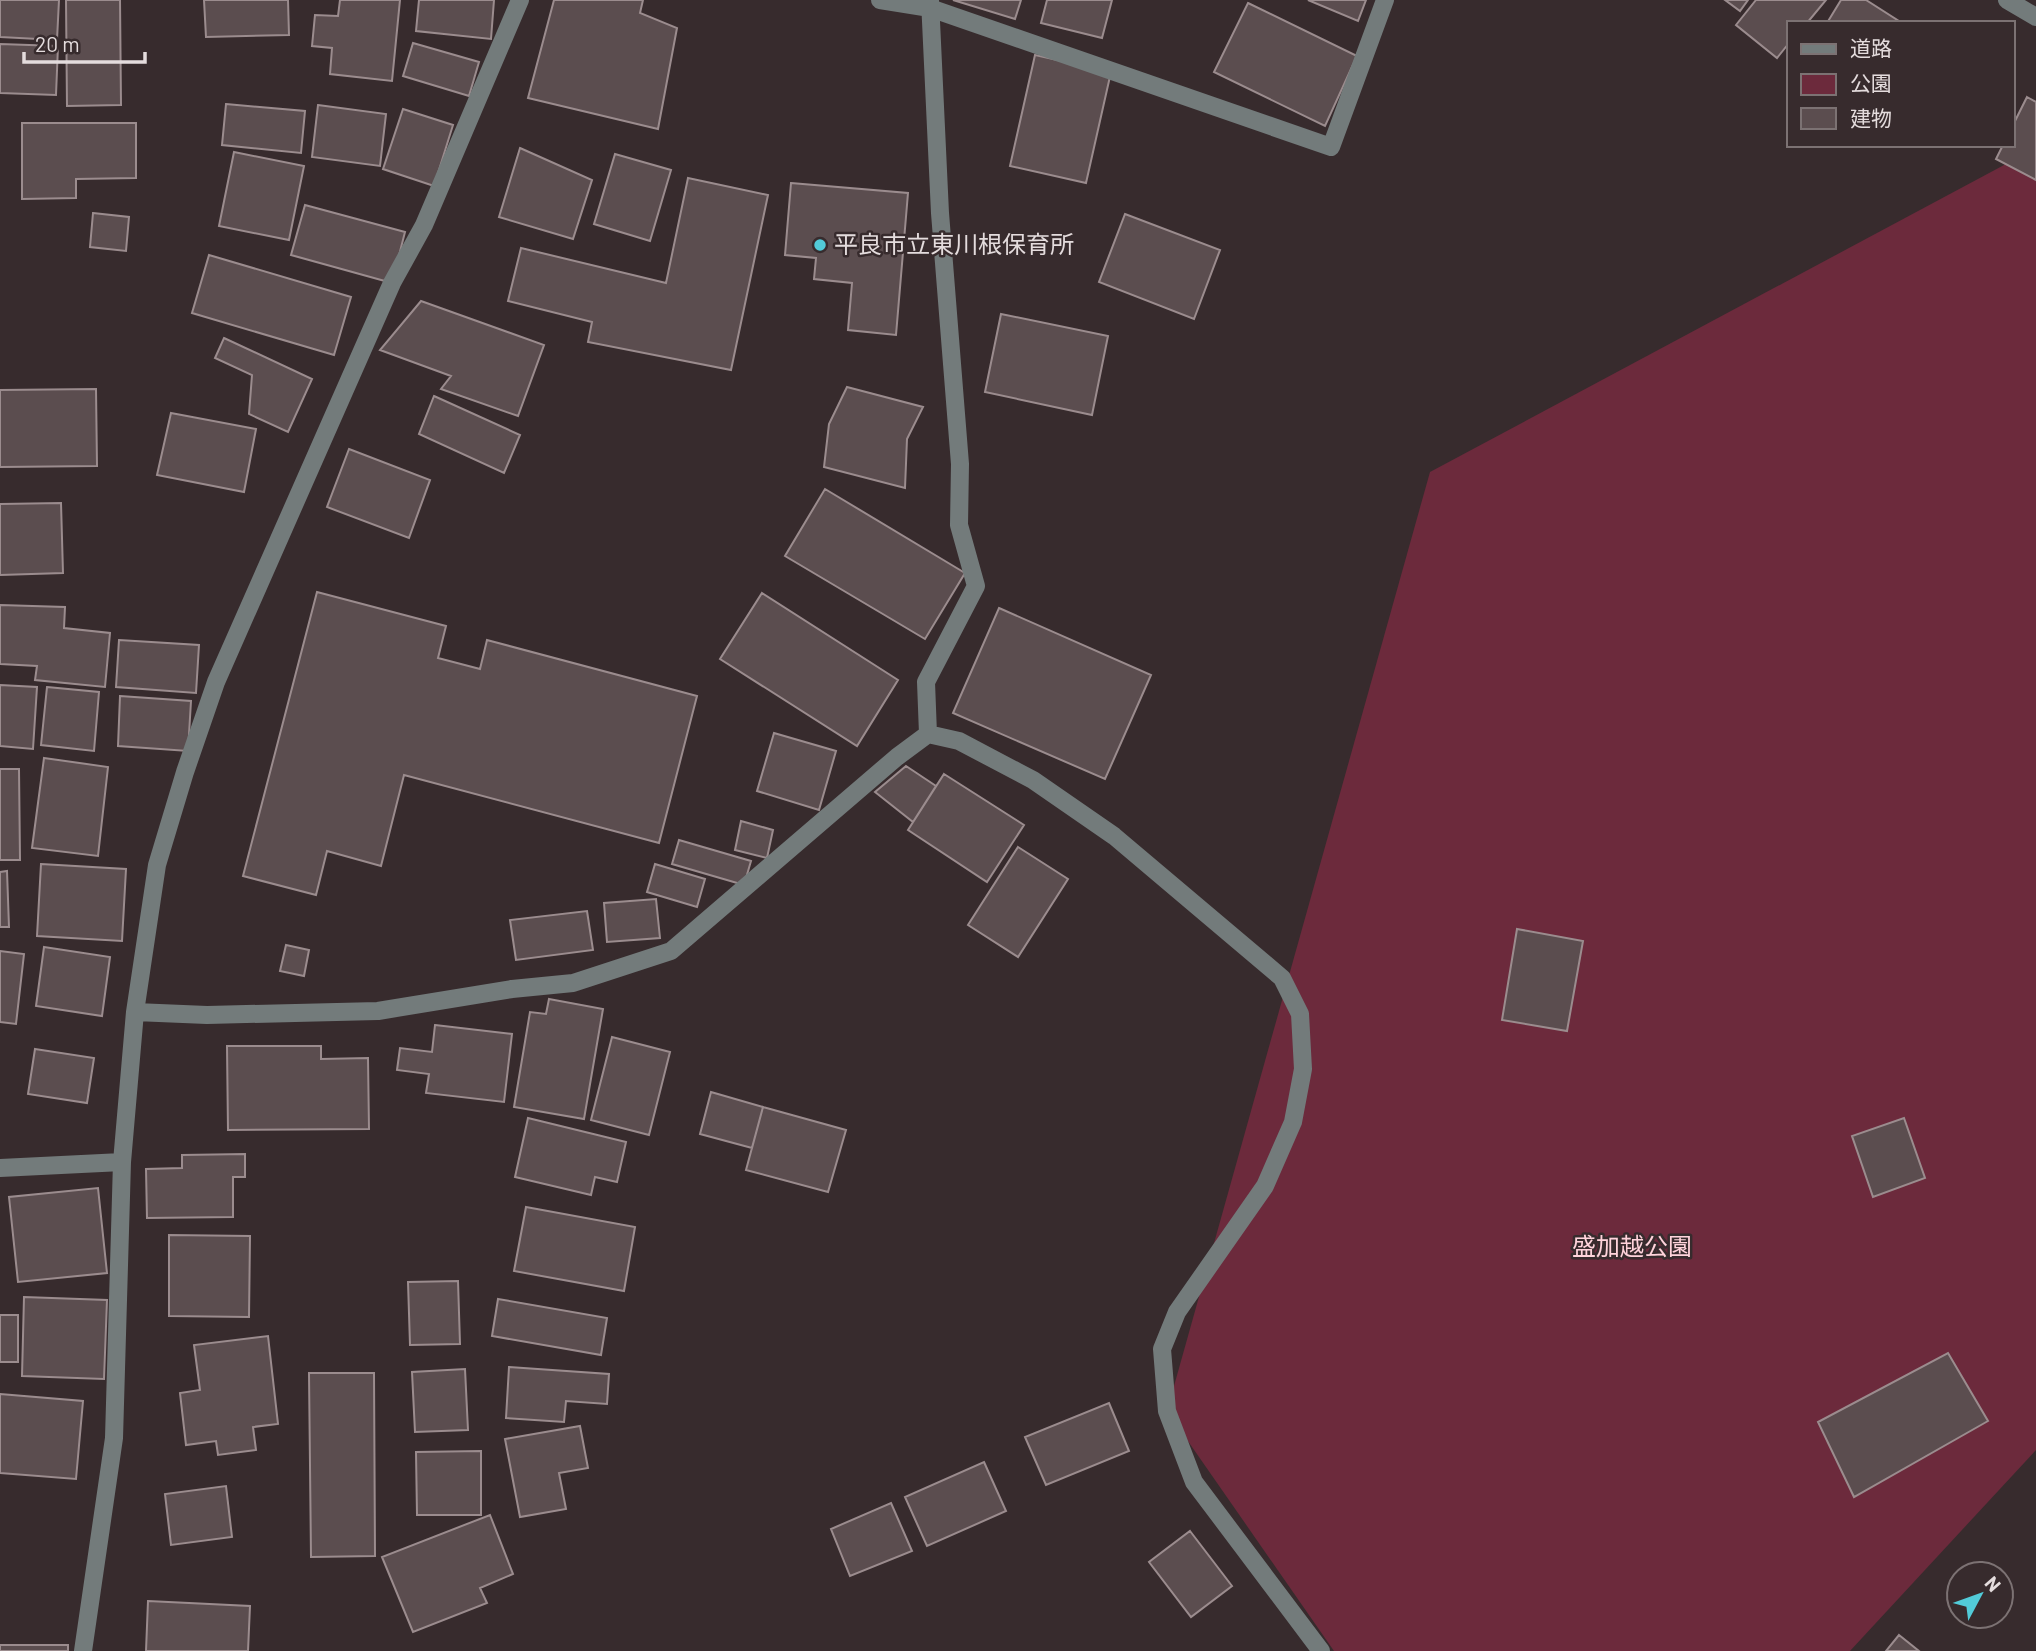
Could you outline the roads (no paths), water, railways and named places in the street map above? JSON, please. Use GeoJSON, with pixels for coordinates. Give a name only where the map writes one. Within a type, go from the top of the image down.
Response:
{"type":"FeatureCollection","features":[{"type":"Feature","properties":{"kind":"street"},"geometry":{"type":"LineString","coordinates":[[83,1651],[114,1438],[122,1162],[135,1012],[157,865],[216,682],[392,282],[424,225],[520,0]]}},
{"type":"Feature","properties":{"kind":"street"},"geometry":{"type":"LineString","coordinates":[[880,0],[930,4],[1331,147],[1385,0]]}},
{"type":"Feature","properties":{"kind":"street"},"geometry":{"type":"LineString","coordinates":[[2007,0],[2036,17]]}},
{"type":"Feature","properties":{"kind":"street"},"geometry":{"type":"LineString","coordinates":[[928,734],[926,682],[976,586],[959,525],[960,464],[940,213],[930,4]]}},
{"type":"Feature","properties":{"kind":"street"},"geometry":{"type":"LineString","coordinates":[[135,1012],[207,1015],[378,1011],[512,989],[573,983],[671,951],[897,757],[928,734],[959,741],[1033,780],[1114,836],[1282,978],[1300,1014],[1303,1069],[1293,1122],[1265,1186],[1177,1312],[1162,1349],[1167,1411],[1194,1482],[1321,1651]]}},
{"type":"Feature","properties":{"kind":"street"},"geometry":{"type":"LineString","coordinates":[[0,1168],[122,1162]]}},
{"type":"Feature","properties":{"kind":"place","name":"平良市立東川根保育所"},"geometry":{"type":"Point","coordinates":[820,245]}},
{"type":"Feature","properties":{"kind":"park label","name":"盛加越公園"},"geometry":{"type":"Point","coordinates":[1632,1247]}}]}
